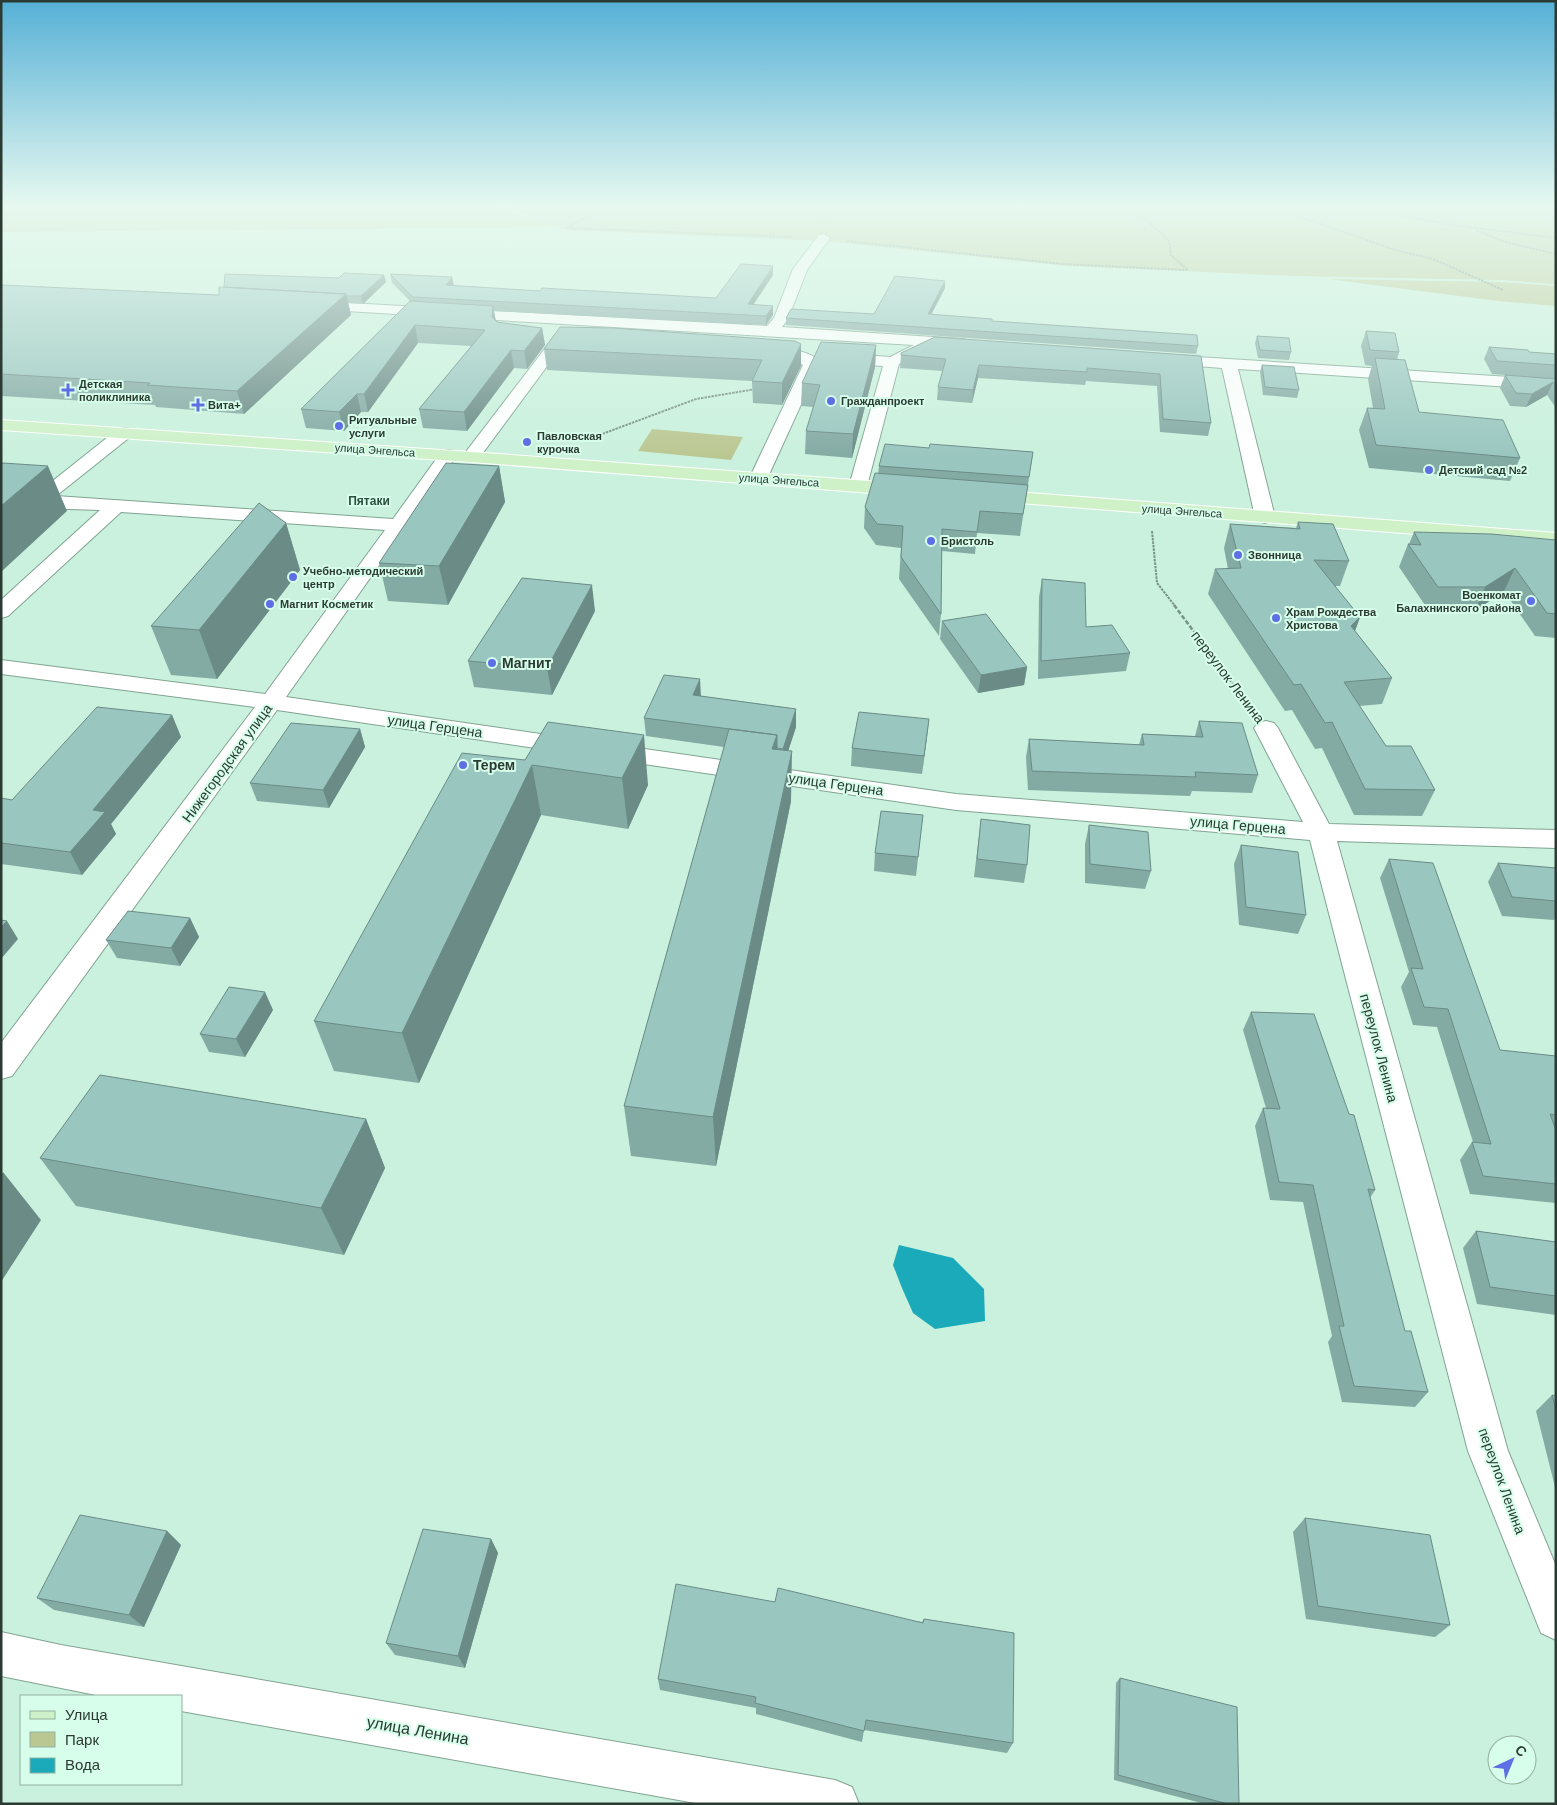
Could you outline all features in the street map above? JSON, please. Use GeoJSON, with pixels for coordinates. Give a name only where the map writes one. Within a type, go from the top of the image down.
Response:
{"type":"FeatureCollection","features":[{"type":"Feature","properties":{"kind":"main road","name":"улица Энгельса"},"geometry":{"type":"LineString","coordinates":[[1,425],[460,456],[926,491]]}},
{"type":"Feature","properties":{"kind":"main road","name":"улица Энгельса"},"geometry":{"type":"LineString","coordinates":[[975,495],[1556,539]]}},
{"type":"Feature","properties":{"kind":"street"},"geometry":{"type":"LineString","coordinates":[[770,332],[781,319],[792,290]]}},
{"type":"Feature","properties":{"kind":"street"},"geometry":{"type":"LineString","coordinates":[[296,305],[624,323],[982,346]]}},
{"type":"Feature","properties":{"kind":"street"},"geometry":{"type":"LineString","coordinates":[[505,316],[505,335]]}},
{"type":"Feature","properties":{"kind":"street"},"geometry":{"type":"LineString","coordinates":[[558,341],[624,323]]}},
{"type":"Feature","properties":{"kind":"street"},"geometry":{"type":"LineString","coordinates":[[540,339],[586,342]]}},
{"type":"Feature","properties":{"kind":"street","name":"Нижегородская улица"},"geometry":{"type":"LineString","coordinates":[[6,1053],[271,702],[398,525],[460,456],[558,341]]}},
{"type":"Feature","properties":{"kind":"street"},"geometry":{"type":"LineString","coordinates":[[750,352],[892,362],[932,342]]}},
{"type":"Feature","properties":{"kind":"street"},"geometry":{"type":"LineString","coordinates":[[758,478],[812,363],[798,356]]}},
{"type":"Feature","properties":{"kind":"street"},"geometry":{"type":"LineString","coordinates":[[1150,358],[1556,385]]}},
{"type":"Feature","properties":{"kind":"street"},"geometry":{"type":"LineString","coordinates":[[858,486],[892,362]]}},
{"type":"Feature","properties":{"kind":"street"},"geometry":{"type":"LineString","coordinates":[[1229,364],[1265,517]]}},
{"type":"Feature","properties":{"kind":"street"},"geometry":{"type":"LineString","coordinates":[[38,502],[124,433]]}},
{"type":"Feature","properties":{"kind":"street"},"geometry":{"type":"LineString","coordinates":[[1,498],[398,525]]}},
{"type":"Feature","properties":{"kind":"street"},"geometry":{"type":"LineString","coordinates":[[1,612],[114,507]]}},
{"type":"Feature","properties":{"kind":"street","name":"улица Герцена"},"geometry":{"type":"LineString","coordinates":[[5,671],[271,702],[956,802],[1321,832],[1556,840]]}},
{"type":"Feature","properties":{"kind":"street","name":"переулок Ленина"},"geometry":{"type":"LineString","coordinates":[[1266,728],[1321,832],[1488,1451],[1556,1618]]}},
{"type":"Feature","properties":{"kind":"street","name":"улица Ленина"},"geometry":{"type":"LineString","coordinates":[[1,1654],[61,1667],[835,1804]]}},
{"type":"Feature","properties":{"kind":"path"},"geometry":{"type":"LineString","coordinates":[[586,440],[696,399],[763,388],[802,384]]}},
{"type":"Feature","properties":{"kind":"path","name":"переулок Ленина"},"geometry":{"type":"LineString","coordinates":[[1150,508],[1157,584],[1266,728]]}},
{"type":"Feature","properties":{"kind":"green space"},"geometry":{"type":"Polygon","coordinates":[[[1414,290],[1556,290],[1556,306],[1414,290]]]}},
{"type":"Feature","properties":{"kind":"green space"},"geometry":{"type":"Polygon","coordinates":[[[652,429],[743,437],[731,460],[638,451],[652,429]]]}},
{"type":"Feature","properties":{"kind":"water"},"geometry":{"type":"Polygon","coordinates":[[[899,1245],[953,1258],[984,1289],[985,1321],[935,1329],[913,1313],[893,1265],[899,1245]]]}},
{"type":"Feature","properties":{"kind":"building"},"geometry":{"type":"Polygon","coordinates":[[[1,290],[115,290],[219,295],[219,290],[278,290],[346,294],[237,391],[147,385],[150,383],[1,374],[1,290]]]}},
{"type":"Feature","properties":{"kind":"building"},"geometry":{"type":"Polygon","coordinates":[[[280,290],[367,290],[361,296],[346,296],[346,294],[280,290]]]}},
{"type":"Feature","properties":{"kind":"building"},"geometry":{"type":"Polygon","coordinates":[[[406,290],[581,290],[716,298],[722,290],[757,290],[748,304],[773,306],[766,316],[413,297],[406,290]]]}},
{"type":"Feature","properties":{"kind":"building"},"geometry":{"type":"Polygon","coordinates":[[[887,290],[940,290],[928,314],[992,319],[992,321],[1197,335],[1198,346],[786,318],[791,309],[874,314],[887,290]]]}},
{"type":"Feature","properties":{"kind":"building"},"geometry":{"type":"Polygon","coordinates":[[[410,301],[493,306],[492,317],[497,322],[542,328],[524,351],[511,350],[464,412],[419,409],[485,330],[415,325],[364,394],[357,394],[339,412],[301,409],[410,301]]]}},
{"type":"Feature","properties":{"kind":"building"},"geometry":{"type":"Polygon","coordinates":[[[560,327],[613,328],[795,341],[801,344],[782,383],[752,381],[762,360],[544,349],[560,327]]]}},
{"type":"Feature","properties":{"kind":"building"},"geometry":{"type":"Polygon","coordinates":[[[1366,331],[1395,333],[1399,352],[1370,350],[1366,331]]]}},
{"type":"Feature","properties":{"kind":"building"},"geometry":{"type":"Polygon","coordinates":[[[1257,336],[1289,338],[1291,352],[1260,350],[1257,336]]]}},
{"type":"Feature","properties":{"kind":"building"},"geometry":{"type":"Polygon","coordinates":[[[935,337],[1201,356],[1211,423],[1163,419],[1160,374],[1087,368],[1087,372],[979,365],[973,390],[938,387],[946,359],[901,355],[901,353],[935,337]]]}},
{"type":"Feature","properties":{"kind":"building"},"geometry":{"type":"Polygon","coordinates":[[[821,342],[876,345],[853,434],[806,431],[820,385],[802,383],[821,342]]]}},
{"type":"Feature","properties":{"kind":"building"},"geometry":{"type":"Polygon","coordinates":[[[1489,347],[1556,354],[1556,365],[1497,361],[1489,347]]]}},
{"type":"Feature","properties":{"kind":"building"},"geometry":{"type":"Polygon","coordinates":[[[1375,358],[1405,360],[1419,412],[1503,420],[1520,458],[1376,445],[1367,408],[1385,409],[1375,358]]]}},
{"type":"Feature","properties":{"kind":"building"},"geometry":{"type":"Polygon","coordinates":[[[1262,365],[1294,367],[1299,390],[1265,387],[1262,365]]]}},
{"type":"Feature","properties":{"kind":"building"},"geometry":{"type":"Polygon","coordinates":[[[1505,375],[1556,379],[1556,386],[1553,382],[1532,394],[1516,393],[1505,375]]]}},
{"type":"Feature","properties":{"kind":"building"},"geometry":{"type":"Polygon","coordinates":[[[885,444],[929,448],[930,444],[1033,452],[1029,477],[879,466],[885,444]]]}},
{"type":"Feature","properties":{"kind":"building"},"geometry":{"type":"Polygon","coordinates":[[[3,463],[48,466],[1,506],[1,465],[3,463]]]}},
{"type":"Feature","properties":{"kind":"building"},"geometry":{"type":"Polygon","coordinates":[[[446,463],[499,466],[439,566],[379,563],[446,463]]]}},
{"type":"Feature","properties":{"kind":"building"},"geometry":{"type":"Polygon","coordinates":[[[875,473],[1028,485],[1023,514],[980,511],[977,532],[942,529],[941,614],[901,557],[903,526],[877,524],[865,507],[875,473]]]}},
{"type":"Feature","properties":{"kind":"building"},"geometry":{"type":"Polygon","coordinates":[[[259,503],[286,523],[199,630],[151,626],[259,503]]]}},
{"type":"Feature","properties":{"kind":"building"},"geometry":{"type":"Polygon","coordinates":[[[1298,522],[1333,524],[1349,561],[1314,560],[1360,617],[1351,626],[1392,678],[1344,682],[1386,746],[1411,746],[1435,790],[1365,789],[1332,722],[1325,723],[1301,684],[1294,685],[1215,569],[1241,568],[1230,524],[1300,529],[1298,522]]]}},
{"type":"Feature","properties":{"kind":"building"},"geometry":{"type":"Polygon","coordinates":[[[1414,532],[1491,534],[1556,540],[1556,614],[1547,613],[1515,568],[1485,587],[1438,587],[1408,544],[1421,545],[1414,532]]]}},
{"type":"Feature","properties":{"kind":"building"},"geometry":{"type":"Polygon","coordinates":[[[522,578],[592,585],[547,668],[468,661],[522,578]]]}},
{"type":"Feature","properties":{"kind":"building"},"geometry":{"type":"Polygon","coordinates":[[[1042,579],[1085,583],[1086,627],[1112,625],[1130,653],[1041,661],[1042,579]]]}},
{"type":"Feature","properties":{"kind":"building"},"geometry":{"type":"Polygon","coordinates":[[[986,614],[1027,667],[981,675],[942,621],[986,614]]]}},
{"type":"Feature","properties":{"kind":"building"},"geometry":{"type":"Polygon","coordinates":[[[664,675],[700,679],[693,695],[796,709],[783,749],[777,748],[777,735],[644,718],[664,675]]]}},
{"type":"Feature","properties":{"kind":"building"},"geometry":{"type":"Polygon","coordinates":[[[97,707],[172,715],[93,810],[105,812],[70,852],[1,843],[1,798],[12,800],[97,707]]]}},
{"type":"Feature","properties":{"kind":"building"},"geometry":{"type":"Polygon","coordinates":[[[859,712],[929,719],[924,756],[852,748],[859,712]]]}},
{"type":"Feature","properties":{"kind":"building"},"geometry":{"type":"Polygon","coordinates":[[[1199,721],[1242,723],[1258,775],[1195,772],[1196,777],[1032,771],[1029,739],[1144,745],[1142,734],[1203,737],[1199,721]]]}},
{"type":"Feature","properties":{"kind":"building"},"geometry":{"type":"Polygon","coordinates":[[[548,722],[644,735],[622,778],[532,765],[402,1033],[314,1021],[462,753],[525,760],[548,722]]]}},
{"type":"Feature","properties":{"kind":"building"},"geometry":{"type":"Polygon","coordinates":[[[291,723],[360,729],[323,790],[250,783],[291,723]]]}},
{"type":"Feature","properties":{"kind":"building"},"geometry":{"type":"Polygon","coordinates":[[[729,729],[777,735],[772,749],[792,751],[713,1117],[624,1106],[729,729]]]}},
{"type":"Feature","properties":{"kind":"building"},"geometry":{"type":"Polygon","coordinates":[[[881,811],[923,815],[918,857],[875,853],[881,811]]]}},
{"type":"Feature","properties":{"kind":"building"},"geometry":{"type":"Polygon","coordinates":[[[981,819],[1030,825],[1027,865],[977,859],[981,819]]]}},
{"type":"Feature","properties":{"kind":"building"},"geometry":{"type":"Polygon","coordinates":[[[1089,825],[1148,832],[1151,871],[1090,864],[1089,825]]]}},
{"type":"Feature","properties":{"kind":"building"},"geometry":{"type":"Polygon","coordinates":[[[1241,845],[1298,852],[1306,915],[1246,907],[1241,845]]]}},
{"type":"Feature","properties":{"kind":"building"},"geometry":{"type":"Polygon","coordinates":[[[1389,859],[1433,863],[1500,1050],[1556,1056],[1556,1115],[1550,1114],[1556,1130],[1556,1184],[1483,1176],[1472,1142],[1491,1144],[1448,1009],[1424,1007],[1411,968],[1423,969],[1389,859]]]}},
{"type":"Feature","properties":{"kind":"building"},"geometry":{"type":"Polygon","coordinates":[[[1498,863],[1556,868],[1556,901],[1512,897],[1498,863]]]}},
{"type":"Feature","properties":{"kind":"building"},"geometry":{"type":"Polygon","coordinates":[[[128,911],[190,918],[171,948],[106,940],[128,911]]]}},
{"type":"Feature","properties":{"kind":"building"},"geometry":{"type":"Polygon","coordinates":[[[1,920],[7,921],[1,927],[1,920]]]}},
{"type":"Feature","properties":{"kind":"building"},"geometry":{"type":"Polygon","coordinates":[[[229,987],[265,992],[236,1039],[200,1034],[229,987]]]}},
{"type":"Feature","properties":{"kind":"building"},"geometry":{"type":"Polygon","coordinates":[[[1251,1012],[1314,1014],[1349,1114],[1354,1115],[1375,1190],[1368,1189],[1405,1331],[1411,1331],[1428,1392],[1354,1386],[1339,1326],[1344,1326],[1313,1185],[1279,1182],[1263,1108],[1280,1109],[1251,1012]]]}},
{"type":"Feature","properties":{"kind":"building"},"geometry":{"type":"Polygon","coordinates":[[[100,1075],[366,1119],[321,1208],[40,1158],[100,1075]]]}},
{"type":"Feature","properties":{"kind":"building"},"geometry":{"type":"Polygon","coordinates":[[[1476,1231],[1556,1242],[1556,1296],[1490,1287],[1476,1231]]]}},
{"type":"Feature","properties":{"kind":"building"},"geometry":{"type":"Polygon","coordinates":[[[1552,1395],[1556,1396],[1556,1409],[1552,1395]]]}},
{"type":"Feature","properties":{"kind":"building"},"geometry":{"type":"Polygon","coordinates":[[[80,1515],[167,1531],[129,1615],[37,1598],[80,1515]]]}},
{"type":"Feature","properties":{"kind":"building"},"geometry":{"type":"Polygon","coordinates":[[[1305,1518],[1430,1535],[1450,1625],[1318,1606],[1305,1518]]]}},
{"type":"Feature","properties":{"kind":"building"},"geometry":{"type":"Polygon","coordinates":[[[423,1529],[491,1539],[458,1656],[386,1643],[423,1529]]]}},
{"type":"Feature","properties":{"kind":"building"},"geometry":{"type":"Polygon","coordinates":[[[676,1584],[775,1602],[778,1588],[923,1623],[924,1619],[1014,1633],[1013,1743],[866,1720],[864,1731],[755,1703],[756,1697],[658,1679],[676,1584]]]}},
{"type":"Feature","properties":{"kind":"building"},"geometry":{"type":"Polygon","coordinates":[[[1120,1678],[1237,1707],[1239,1804],[1228,1804],[1118,1775],[1120,1678]]]}},
{"type":"Feature","properties":{"kind":"place","name":"Детская поликлиника"},"geometry":{"type":"Point","coordinates":[68,390]}},
{"type":"Feature","properties":{"kind":"place","name":"Гражданпроект"},"geometry":{"type":"Point","coordinates":[831,401]}},
{"type":"Feature","properties":{"kind":"place","name":"Вита+"},"geometry":{"type":"Point","coordinates":[198,405]}},
{"type":"Feature","properties":{"kind":"place","name":"Ритуальные услуги"},"geometry":{"type":"Point","coordinates":[339,426]}},
{"type":"Feature","properties":{"kind":"place","name":"Павловская курочка"},"geometry":{"type":"Point","coordinates":[527,442]}},
{"type":"Feature","properties":{"kind":"place","name":"Детский сад №2"},"geometry":{"type":"Point","coordinates":[1429,470]}},
{"type":"Feature","properties":{"kind":"place","name":"Бристоль"},"geometry":{"type":"Point","coordinates":[931,541]}},
{"type":"Feature","properties":{"kind":"place","name":"Звонница"},"geometry":{"type":"Point","coordinates":[1238,555]}},
{"type":"Feature","properties":{"kind":"place","name":"Учебно-методический центр"},"geometry":{"type":"Point","coordinates":[293,577]}},
{"type":"Feature","properties":{"kind":"place","name":"Военкомат Балахнинского района"},"geometry":{"type":"Point","coordinates":[1531,601]}},
{"type":"Feature","properties":{"kind":"place","name":"Магнит Косметик"},"geometry":{"type":"Point","coordinates":[270,604]}},
{"type":"Feature","properties":{"kind":"place","name":"Храм Рождества Христова"},"geometry":{"type":"Point","coordinates":[1276,618]}},
{"type":"Feature","properties":{"kind":"place","name":"Магнит"},"geometry":{"type":"Point","coordinates":[492,663]}},
{"type":"Feature","properties":{"kind":"place","name":"Терем"},"geometry":{"type":"Point","coordinates":[463,765]}},
{"type":"Feature","properties":{"kind":"district","name":"Пятаки"},"geometry":{"type":"Point","coordinates":[369,501]}}]}
